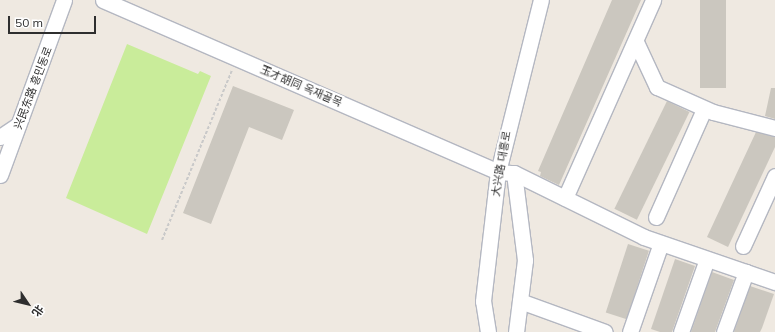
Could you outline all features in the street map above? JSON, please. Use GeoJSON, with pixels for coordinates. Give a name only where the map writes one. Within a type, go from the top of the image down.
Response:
{"type":"FeatureCollection","features":[{"type":"Feature","properties":{"kind":"street","name":"兴民东路 흥민동로"},"geometry":{"type":"LineString","coordinates":[[0,175],[64,0]]}},
{"type":"Feature","properties":{"kind":"street","name":"玉才胡同 옥재골목"},"geometry":{"type":"LineString","coordinates":[[103,0],[498,172]]}},
{"type":"Feature","properties":{"kind":"street","name":"大兴路 대흥로"},"geometry":{"type":"LineString","coordinates":[[488,332],[483,301],[498,172],[541,0]]}},
{"type":"Feature","properties":{"kind":"street"},"geometry":{"type":"LineString","coordinates":[[565,198],[654,0]]}},
{"type":"Feature","properties":{"kind":"street"},"geometry":{"type":"LineString","coordinates":[[636,42],[653,83],[704,109],[775,128]]}},
{"type":"Feature","properties":{"kind":"street"},"geometry":{"type":"LineString","coordinates":[[656,217],[704,109]]}},
{"type":"Feature","properties":{"kind":"street"},"geometry":{"type":"LineString","coordinates":[[0,137],[18,125]]}},
{"type":"Feature","properties":{"kind":"street"},"geometry":{"type":"LineString","coordinates":[[498,172],[514,173],[661,243],[775,282]]}},
{"type":"Feature","properties":{"kind":"street"},"geometry":{"type":"LineString","coordinates":[[514,173],[525,260],[516,332]]}},
{"type":"Feature","properties":{"kind":"street"},"geometry":{"type":"LineString","coordinates":[[743,246],[775,176]]}},
{"type":"Feature","properties":{"kind":"street"},"geometry":{"type":"LineString","coordinates":[[630,332],[661,243]]}},
{"type":"Feature","properties":{"kind":"street"},"geometry":{"type":"LineString","coordinates":[[681,332],[707,259]]}},
{"type":"Feature","properties":{"kind":"street"},"geometry":{"type":"LineString","coordinates":[[724,332],[746,272]]}},
{"type":"Feature","properties":{"kind":"street"},"geometry":{"type":"LineString","coordinates":[[520,301],[604,332]]}},
{"type":"Feature","properties":{"kind":"path"},"geometry":{"type":"LineString","coordinates":[[162,240],[237,58]]}},
{"type":"Feature","properties":{"kind":"green space"},"geometry":{"type":"Polygon","coordinates":[[[127,44],[198,74],[200,71],[211,76],[147,234],[66,198],[127,44]]]}},
{"type":"Feature","properties":{"kind":"building"},"geometry":{"type":"Polygon","coordinates":[[[612,0],[641,0],[559,185],[540,176],[541,172],[538,171],[612,0]]]}},
{"type":"Feature","properties":{"kind":"building"},"geometry":{"type":"Polygon","coordinates":[[[700,0],[726,0],[726,88],[700,88],[700,0]]]}},
{"type":"Feature","properties":{"kind":"building"},"geometry":{"type":"Polygon","coordinates":[[[233,86],[294,110],[282,140],[249,127],[211,224],[183,213],[233,86]]]}},
{"type":"Feature","properties":{"kind":"building"},"geometry":{"type":"Polygon","coordinates":[[[771,88],[775,88],[775,119],[765,116],[771,88]]]}},
{"type":"Feature","properties":{"kind":"building"},"geometry":{"type":"Polygon","coordinates":[[[667,101],[689,112],[637,220],[614,209],[667,101]]]}},
{"type":"Feature","properties":{"kind":"building"},"geometry":{"type":"Polygon","coordinates":[[[756,132],[775,137],[775,147],[728,247],[707,237],[756,132]]]}},
{"type":"Feature","properties":{"kind":"building"},"geometry":{"type":"Polygon","coordinates":[[[628,244],[649,251],[627,319],[606,312],[628,244]]]}},
{"type":"Feature","properties":{"kind":"building"},"geometry":{"type":"Polygon","coordinates":[[[675,259],[695,266],[672,332],[660,332],[651,329],[675,259]]]}},
{"type":"Feature","properties":{"kind":"building"},"geometry":{"type":"Polygon","coordinates":[[[712,272],[734,280],[715,332],[691,332],[712,272]]]}},
{"type":"Feature","properties":{"kind":"building"},"geometry":{"type":"Polygon","coordinates":[[[750,286],[774,294],[760,332],[734,332],[750,286]]]}}]}
